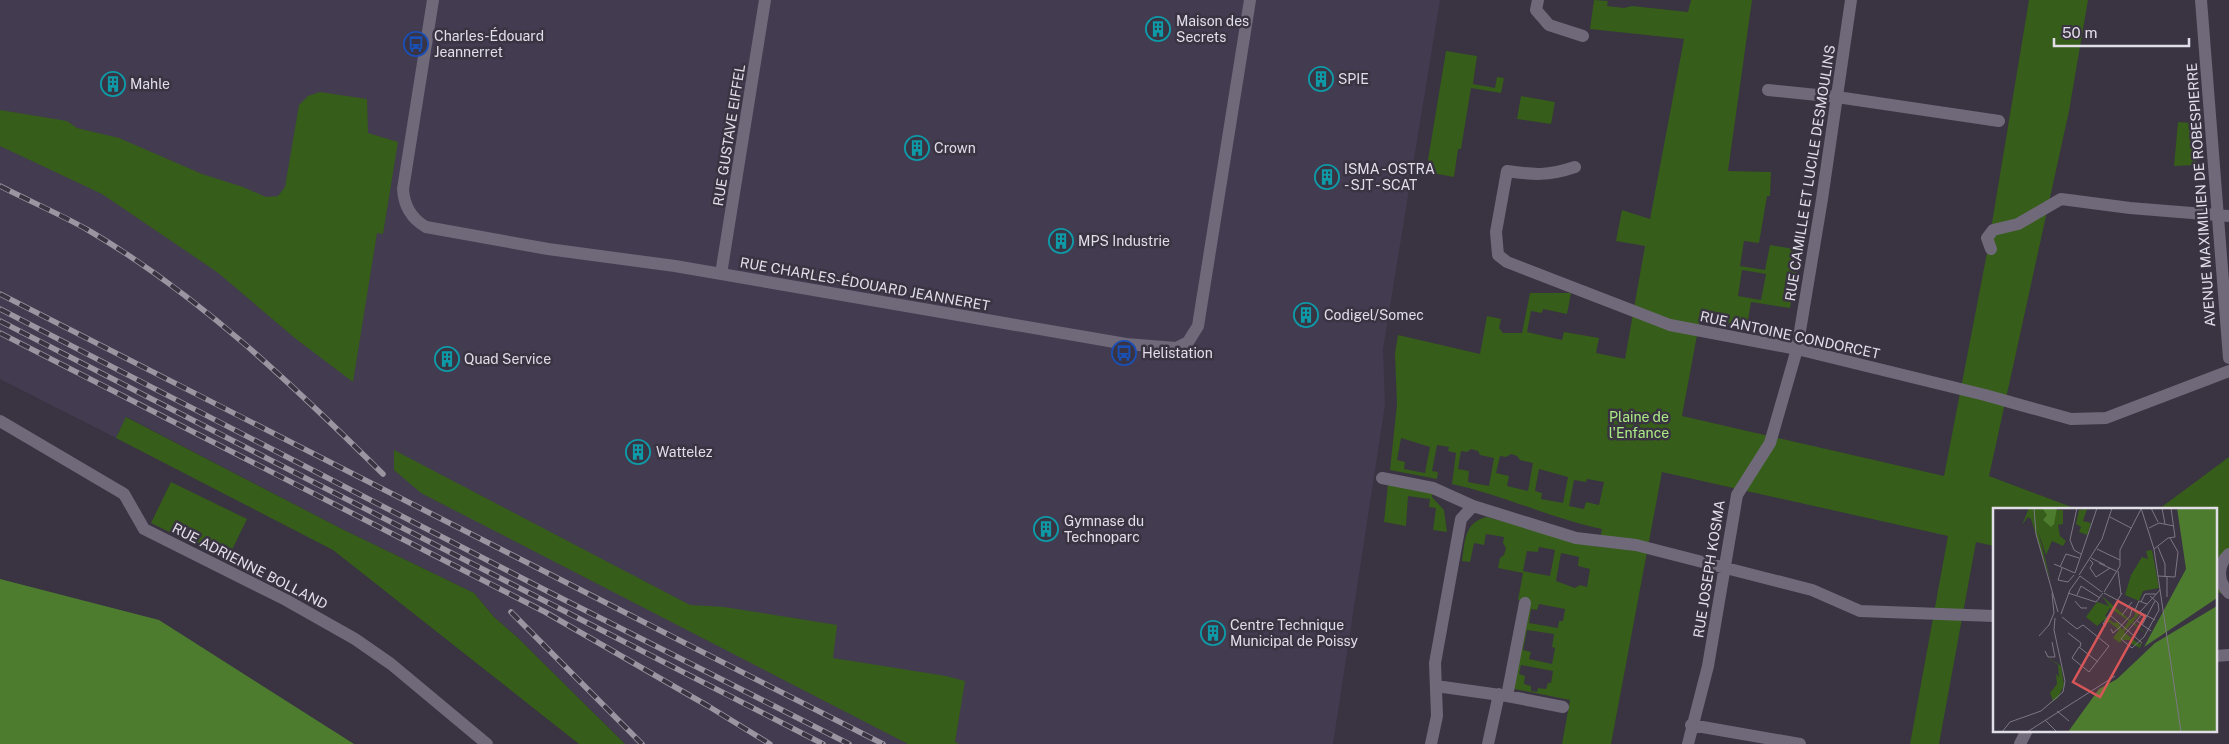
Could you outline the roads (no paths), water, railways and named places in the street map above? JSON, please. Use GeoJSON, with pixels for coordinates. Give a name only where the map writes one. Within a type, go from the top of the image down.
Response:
{"type":"FeatureCollection","features":[{"type":"Feature","properties":{"kind":"street","name":"RUE CHARLES-ÉDOUARD JEANNERET"},"geometry":{"type":"LineString","coordinates":[[433,0],[403,189],[408,210],[419,223],[435,230],[548,249],[721,274],[1126,344],[1176,348],[1188,342],[1198,326],[1250,0]]}},
{"type":"Feature","properties":{"kind":"street","name":"RUE GUSTAVE EIFFEL"},"geometry":{"type":"LineString","coordinates":[[721,274],[765,0]]}},
{"type":"Feature","properties":{"kind":"street"},"geometry":{"type":"LineString","coordinates":[[1538,0],[1536,10],[1549,25],[1583,36]]}},
{"type":"Feature","properties":{"kind":"street","name":"RUE CAMILLE ET LUCILE DESMOULINS"},"geometry":{"type":"LineString","coordinates":[[1797,349],[1851,0]]}},
{"type":"Feature","properties":{"kind":"street","name":"AVENUE MAXIMILIEN DE ROBESPIERRE"},"geometry":{"type":"LineString","coordinates":[[2201,0],[2223,215],[2229,358]]}},
{"type":"Feature","properties":{"kind":"street"},"geometry":{"type":"LineString","coordinates":[[1768,90],[1837,97],[1999,121]]}},
{"type":"Feature","properties":{"kind":"street","name":"RUE ANTOINE CONDORCET"},"geometry":{"type":"LineString","coordinates":[[1575,167],[1554,174],[1538,176],[1507,171],[1496,232],[1498,255],[1507,262],[1670,324],[1797,349],[1992,397],[2071,420],[2106,418],[2229,371]]}},
{"type":"Feature","properties":{"kind":"street"},"geometry":{"type":"LineString","coordinates":[[1991,249],[1987,238],[1993,230],[2018,224],[2061,199],[2130,208],[2223,215]]}},
{"type":"Feature","properties":{"kind":"street","name":"RUE JOSEPH KOSMA"},"geometry":{"type":"LineString","coordinates":[[1688,744],[1691,725],[1708,666],[1737,495],[1770,443],[1797,349]]}},
{"type":"Feature","properties":{"kind":"street","name":"RUE ADRIENNE BOLLAND"},"geometry":{"type":"LineString","coordinates":[[0,421],[124,494],[144,529],[286,600],[355,639],[391,664],[487,744]]}},
{"type":"Feature","properties":{"kind":"street"},"geometry":{"type":"LineString","coordinates":[[1382,478],[1433,488],[1473,506],[1576,538],[1636,545],[1812,590],[1860,611],[1993,616]]}},
{"type":"Feature","properties":{"kind":"street"},"geometry":{"type":"LineString","coordinates":[[1431,744],[1437,716],[1434,663],[1461,519],[1473,506]]}},
{"type":"Feature","properties":{"kind":"street"},"geometry":{"type":"LineString","coordinates":[[2229,554],[2222,562],[2219,576],[2229,593]]}},
{"type":"Feature","properties":{"kind":"street"},"geometry":{"type":"LineString","coordinates":[[1488,744],[1503,695],[1525,603]]}},
{"type":"Feature","properties":{"kind":"street"},"geometry":{"type":"LineString","coordinates":[[2216,656],[2229,655]]}},
{"type":"Feature","properties":{"kind":"street"},"geometry":{"type":"LineString","coordinates":[[1436,686],[1503,695],[1563,707]]}},
{"type":"Feature","properties":{"kind":"street"},"geometry":{"type":"LineString","coordinates":[[1691,725],[1800,744]]}},
{"type":"Feature","properties":{"kind":"street"},"geometry":{"type":"LineString","coordinates":[[2020,744],[2026,732]]}},
{"type":"Feature","properties":{"kind":"railway"},"geometry":{"type":"LineString","coordinates":[[0,186],[88,230],[129,255],[168,283],[243,343],[315,407],[383,474]]}},
{"type":"Feature","properties":{"kind":"railway"},"geometry":{"type":"LineString","coordinates":[[0,294],[883,744]]}},
{"type":"Feature","properties":{"kind":"railway"},"geometry":{"type":"LineString","coordinates":[[0,309],[545,590],[849,744]]}},
{"type":"Feature","properties":{"kind":"railway"},"geometry":{"type":"LineString","coordinates":[[0,321],[823,744]]}},
{"type":"Feature","properties":{"kind":"railway"},"geometry":{"type":"LineString","coordinates":[[0,333],[545,612],[770,744]]}},
{"type":"Feature","properties":{"kind":"railway"},"geometry":{"type":"LineString","coordinates":[[511,612],[642,744]]}},
{"type":"Feature","properties":{"kind":"place","name":"Maison des Secrets"},"geometry":{"type":"Point","coordinates":[1158,29]}},
{"type":"Feature","properties":{"kind":"place","name":"Charles-Édouard Jeannerret"},"geometry":{"type":"Point","coordinates":[416,44]}},
{"type":"Feature","properties":{"kind":"place","name":"SPIE"},"geometry":{"type":"Point","coordinates":[1321,79]}},
{"type":"Feature","properties":{"kind":"place","name":"Mahle"},"geometry":{"type":"Point","coordinates":[113,84]}},
{"type":"Feature","properties":{"kind":"place","name":"Crown"},"geometry":{"type":"Point","coordinates":[917,148]}},
{"type":"Feature","properties":{"kind":"place","name":"ISMA - OSTRA - SJT - SCAT"},"geometry":{"type":"Point","coordinates":[1327,177]}},
{"type":"Feature","properties":{"kind":"place","name":"MPS Industrie"},"geometry":{"type":"Point","coordinates":[1061,241]}},
{"type":"Feature","properties":{"kind":"place","name":"Codigel/Somec"},"geometry":{"type":"Point","coordinates":[1306,315]}},
{"type":"Feature","properties":{"kind":"place","name":"Helistation"},"geometry":{"type":"Point","coordinates":[1124,353]}},
{"type":"Feature","properties":{"kind":"place","name":"Quad Service"},"geometry":{"type":"Point","coordinates":[447,359]}},
{"type":"Feature","properties":{"kind":"place","name":"Wattelez"},"geometry":{"type":"Point","coordinates":[638,452]}},
{"type":"Feature","properties":{"kind":"place","name":"Gymnase du Technoparc"},"geometry":{"type":"Point","coordinates":[1046,529]}},
{"type":"Feature","properties":{"kind":"place","name":"Centre Technique Municipal de Poissy"},"geometry":{"type":"Point","coordinates":[1213,633]}},
{"type":"Feature","properties":{"kind":"park label","name":"Plaine de l'Enfance"},"geometry":{"type":"Point","coordinates":[1639,426]}}]}
